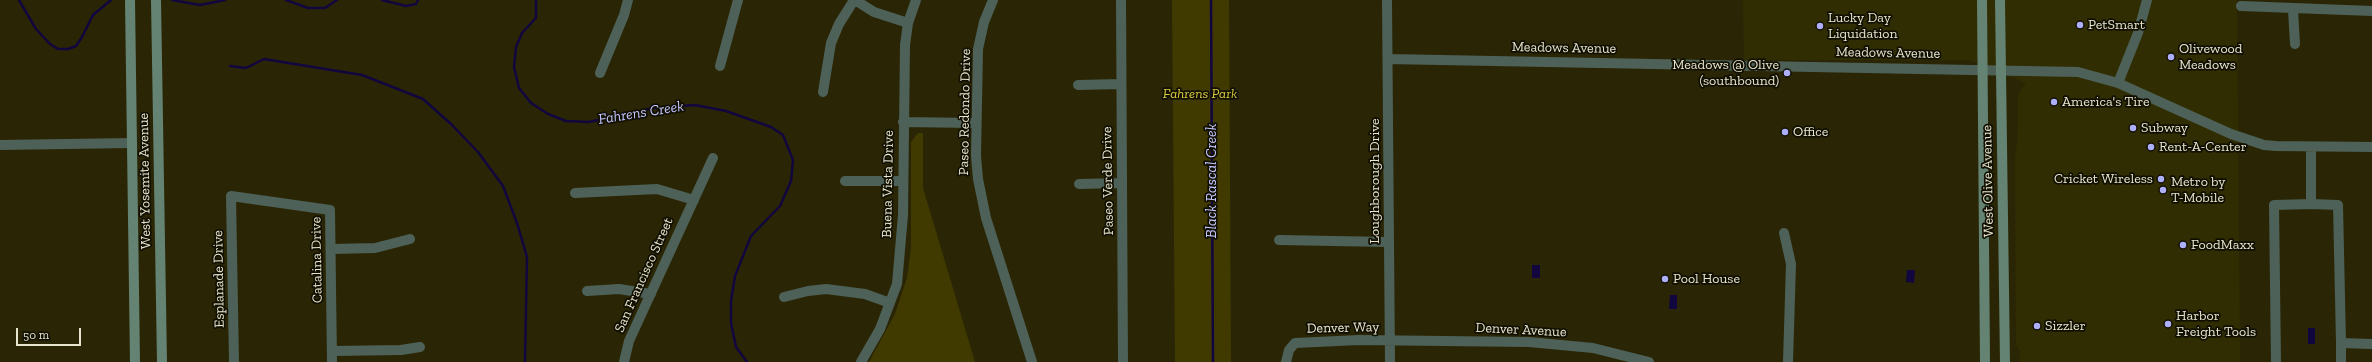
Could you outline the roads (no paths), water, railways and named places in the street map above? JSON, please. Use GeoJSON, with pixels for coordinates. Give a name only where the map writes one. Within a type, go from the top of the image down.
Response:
{"type":"FeatureCollection","features":[{"type":"Feature","properties":{"kind":"main road","name":"West Yosemite Avenue"},"geometry":{"type":"LineString","coordinates":[[130,0],[135,362]]}},
{"type":"Feature","properties":{"kind":"main road","name":"West Yosemite Avenue"},"geometry":{"type":"LineString","coordinates":[[156,0],[162,362]]}},
{"type":"Feature","properties":{"kind":"main road","name":"West Olive Avenue"},"geometry":{"type":"LineString","coordinates":[[1982,0],[1985,362]]}},
{"type":"Feature","properties":{"kind":"main road","name":"West Olive Avenue"},"geometry":{"type":"LineString","coordinates":[[2000,0],[2005,362]]}},
{"type":"Feature","properties":{"kind":"street"},"geometry":{"type":"LineString","coordinates":[[600,73],[624,15],[628,0]]}},
{"type":"Feature","properties":{"kind":"street"},"geometry":{"type":"LineString","coordinates":[[720,66],[738,0]]}},
{"type":"Feature","properties":{"kind":"street"},"geometry":{"type":"LineString","coordinates":[[823,92],[831,43],[839,24],[854,0],[874,12],[908,23]]}},
{"type":"Feature","properties":{"kind":"street","name":"Buena Vista Drive"},"geometry":{"type":"LineString","coordinates":[[862,362],[880,329],[897,284],[900,263],[903,181],[905,45],[908,23],[916,0]]}},
{"type":"Feature","properties":{"kind":"street","name":"Paseo Redondo Drive"},"geometry":{"type":"LineString","coordinates":[[993,0],[984,22],[978,49],[976,156],[980,195],[1032,362]]}},
{"type":"Feature","properties":{"kind":"street","name":"Paseo Verde Drive"},"geometry":{"type":"LineString","coordinates":[[1120,0],[1123,362]]}},
{"type":"Feature","properties":{"kind":"street","name":"Loughborough Drive"},"geometry":{"type":"LineString","coordinates":[[1387,0],[1390,362]]}},
{"type":"Feature","properties":{"kind":"street"},"geometry":{"type":"LineString","coordinates":[[2118,83],[2138,33],[2148,0]]}},
{"type":"Feature","properties":{"kind":"street"},"geometry":{"type":"LineString","coordinates":[[2241,6],[2293,10],[2372,12]]}},
{"type":"Feature","properties":{"kind":"street"},"geometry":{"type":"LineString","coordinates":[[2293,10],[2295,44]]}},
{"type":"Feature","properties":{"kind":"street","name":"Meadows Avenue"},"geometry":{"type":"LineString","coordinates":[[1388,59],[1983,69],[2078,72],[2118,83],[2247,140],[2276,146],[2372,147]]}},
{"type":"Feature","properties":{"kind":"street"},"geometry":{"type":"LineString","coordinates":[[1078,85],[1121,84]]}},
{"type":"Feature","properties":{"kind":"street"},"geometry":{"type":"LineString","coordinates":[[903,122],[976,123]]}},
{"type":"Feature","properties":{"kind":"street"},"geometry":{"type":"LineString","coordinates":[[0,145],[132,143]]}},
{"type":"Feature","properties":{"kind":"street"},"geometry":{"type":"LineString","coordinates":[[2311,147],[2311,204]]}},
{"type":"Feature","properties":{"kind":"street","name":"San Francisco Street"},"geometry":{"type":"LineString","coordinates":[[624,362],[629,341],[712,158]]}},
{"type":"Feature","properties":{"kind":"street"},"geometry":{"type":"LineString","coordinates":[[845,181],[903,181]]}},
{"type":"Feature","properties":{"kind":"street"},"geometry":{"type":"LineString","coordinates":[[1079,184],[1122,183]]}},
{"type":"Feature","properties":{"kind":"street"},"geometry":{"type":"LineString","coordinates":[[575,193],[657,189],[694,200]]}},
{"type":"Feature","properties":{"kind":"street","name":"Catalina Drive"},"geometry":{"type":"LineString","coordinates":[[231,196],[330,210],[332,362]]}},
{"type":"Feature","properties":{"kind":"street","name":"Esplanade Drive"},"geometry":{"type":"LineString","coordinates":[[231,196],[234,362]]}},
{"type":"Feature","properties":{"kind":"street"},"geometry":{"type":"LineString","coordinates":[[2276,362],[2274,205],[2311,204],[2338,205],[2341,362]]}},
{"type":"Feature","properties":{"kind":"street"},"geometry":{"type":"LineString","coordinates":[[1784,233],[1791,264],[1788,362]]}},
{"type":"Feature","properties":{"kind":"street"},"geometry":{"type":"LineString","coordinates":[[331,249],[375,248],[410,239]]}},
{"type":"Feature","properties":{"kind":"street"},"geometry":{"type":"LineString","coordinates":[[1279,240],[1389,242]]}},
{"type":"Feature","properties":{"kind":"street"},"geometry":{"type":"LineString","coordinates":[[588,291],[619,288],[651,294]]}},
{"type":"Feature","properties":{"kind":"street"},"geometry":{"type":"LineString","coordinates":[[784,297],[808,291],[826,289],[865,294],[890,303]]}},
{"type":"Feature","properties":{"kind":"street","name":"Denver Way"},"geometry":{"type":"LineString","coordinates":[[1286,362],[1289,350],[1295,343],[1390,341]]}},
{"type":"Feature","properties":{"kind":"street","name":"Denver Avenue"},"geometry":{"type":"LineString","coordinates":[[1390,341],[1544,343],[1593,348],[1649,362]]}},
{"type":"Feature","properties":{"kind":"street"},"geometry":{"type":"LineString","coordinates":[[2341,343],[2372,344]]}},
{"type":"Feature","properties":{"kind":"street"},"geometry":{"type":"LineString","coordinates":[[332,351],[401,350],[420,347]]}},
{"type":"Feature","properties":{"kind":"waterway","name":"Fahrens Creek"},"geometry":{"type":"LineString","coordinates":[[19,0],[36,29],[50,44],[58,49],[68,49],[76,46],[93,15],[111,0]]}},
{"type":"Feature","properties":{"kind":"waterway","name":"Fahrens Creek"},"geometry":{"type":"LineString","coordinates":[[172,0],[200,5],[225,0]]}},
{"type":"Feature","properties":{"kind":"waterway","name":"Fahrens Creek"},"geometry":{"type":"LineString","coordinates":[[286,0],[308,8],[325,8],[337,0]]}},
{"type":"Feature","properties":{"kind":"waterway","name":"Fahrens Creek"},"geometry":{"type":"LineString","coordinates":[[382,0],[406,6],[416,4],[418,0]]}},
{"type":"Feature","properties":{"kind":"waterway","name":"Fahrens Creek"},"geometry":{"type":"LineString","coordinates":[[536,0],[536,18],[522,33],[516,47],[514,67],[519,88],[531,103],[548,114],[566,121],[589,122],[653,108],[695,105],[726,111],[771,127],[783,135],[793,160],[791,181],[780,206],[751,236],[735,276],[731,301],[731,323],[736,347],[747,362]]}},
{"type":"Feature","properties":{"kind":"waterway","name":"Black Rascal Creek"},"geometry":{"type":"LineString","coordinates":[[1211,0],[1213,362]]}},
{"type":"Feature","properties":{"kind":"waterway"},"geometry":{"type":"LineString","coordinates":[[230,66],[246,68],[264,59],[362,75],[423,99],[451,124],[478,152],[503,186],[517,223],[527,257],[525,362]]}},
{"type":"Feature","properties":{"kind":"place","name":"PetSmart"},"geometry":{"type":"Point","coordinates":[2080,25]}},
{"type":"Feature","properties":{"kind":"place","name":"Lucky Day Liquidation"},"geometry":{"type":"Point","coordinates":[1820,26]}},
{"type":"Feature","properties":{"kind":"place","name":"Olivewood Meadows"},"geometry":{"type":"Point","coordinates":[2171,57]}},
{"type":"Feature","properties":{"kind":"place","name":"Meadows @ Olive (southbound)"},"geometry":{"type":"Point","coordinates":[1787,73]}},
{"type":"Feature","properties":{"kind":"place","name":"America's Tire"},"geometry":{"type":"Point","coordinates":[2054,102]}},
{"type":"Feature","properties":{"kind":"place","name":"Subway"},"geometry":{"type":"Point","coordinates":[2133,128]}},
{"type":"Feature","properties":{"kind":"place","name":"Office"},"geometry":{"type":"Point","coordinates":[1785,132]}},
{"type":"Feature","properties":{"kind":"place","name":"Rent-A-Center"},"geometry":{"type":"Point","coordinates":[2151,147]}},
{"type":"Feature","properties":{"kind":"place","name":"Cricket Wireless"},"geometry":{"type":"Point","coordinates":[2161,179]}},
{"type":"Feature","properties":{"kind":"place","name":"Metro by T-Mobile"},"geometry":{"type":"Point","coordinates":[2163,190]}},
{"type":"Feature","properties":{"kind":"place","name":"FoodMaxx"},"geometry":{"type":"Point","coordinates":[2183,245]}},
{"type":"Feature","properties":{"kind":"place","name":"Pool House"},"geometry":{"type":"Point","coordinates":[1665,279]}},
{"type":"Feature","properties":{"kind":"place","name":"Harbor Freight Tools"},"geometry":{"type":"Point","coordinates":[2168,324]}},
{"type":"Feature","properties":{"kind":"place","name":"Sizzler"},"geometry":{"type":"Point","coordinates":[2037,326]}},
{"type":"Feature","properties":{"kind":"park label","name":"Fahrens Park"},"geometry":{"type":"Point","coordinates":[1200,94]}}]}
